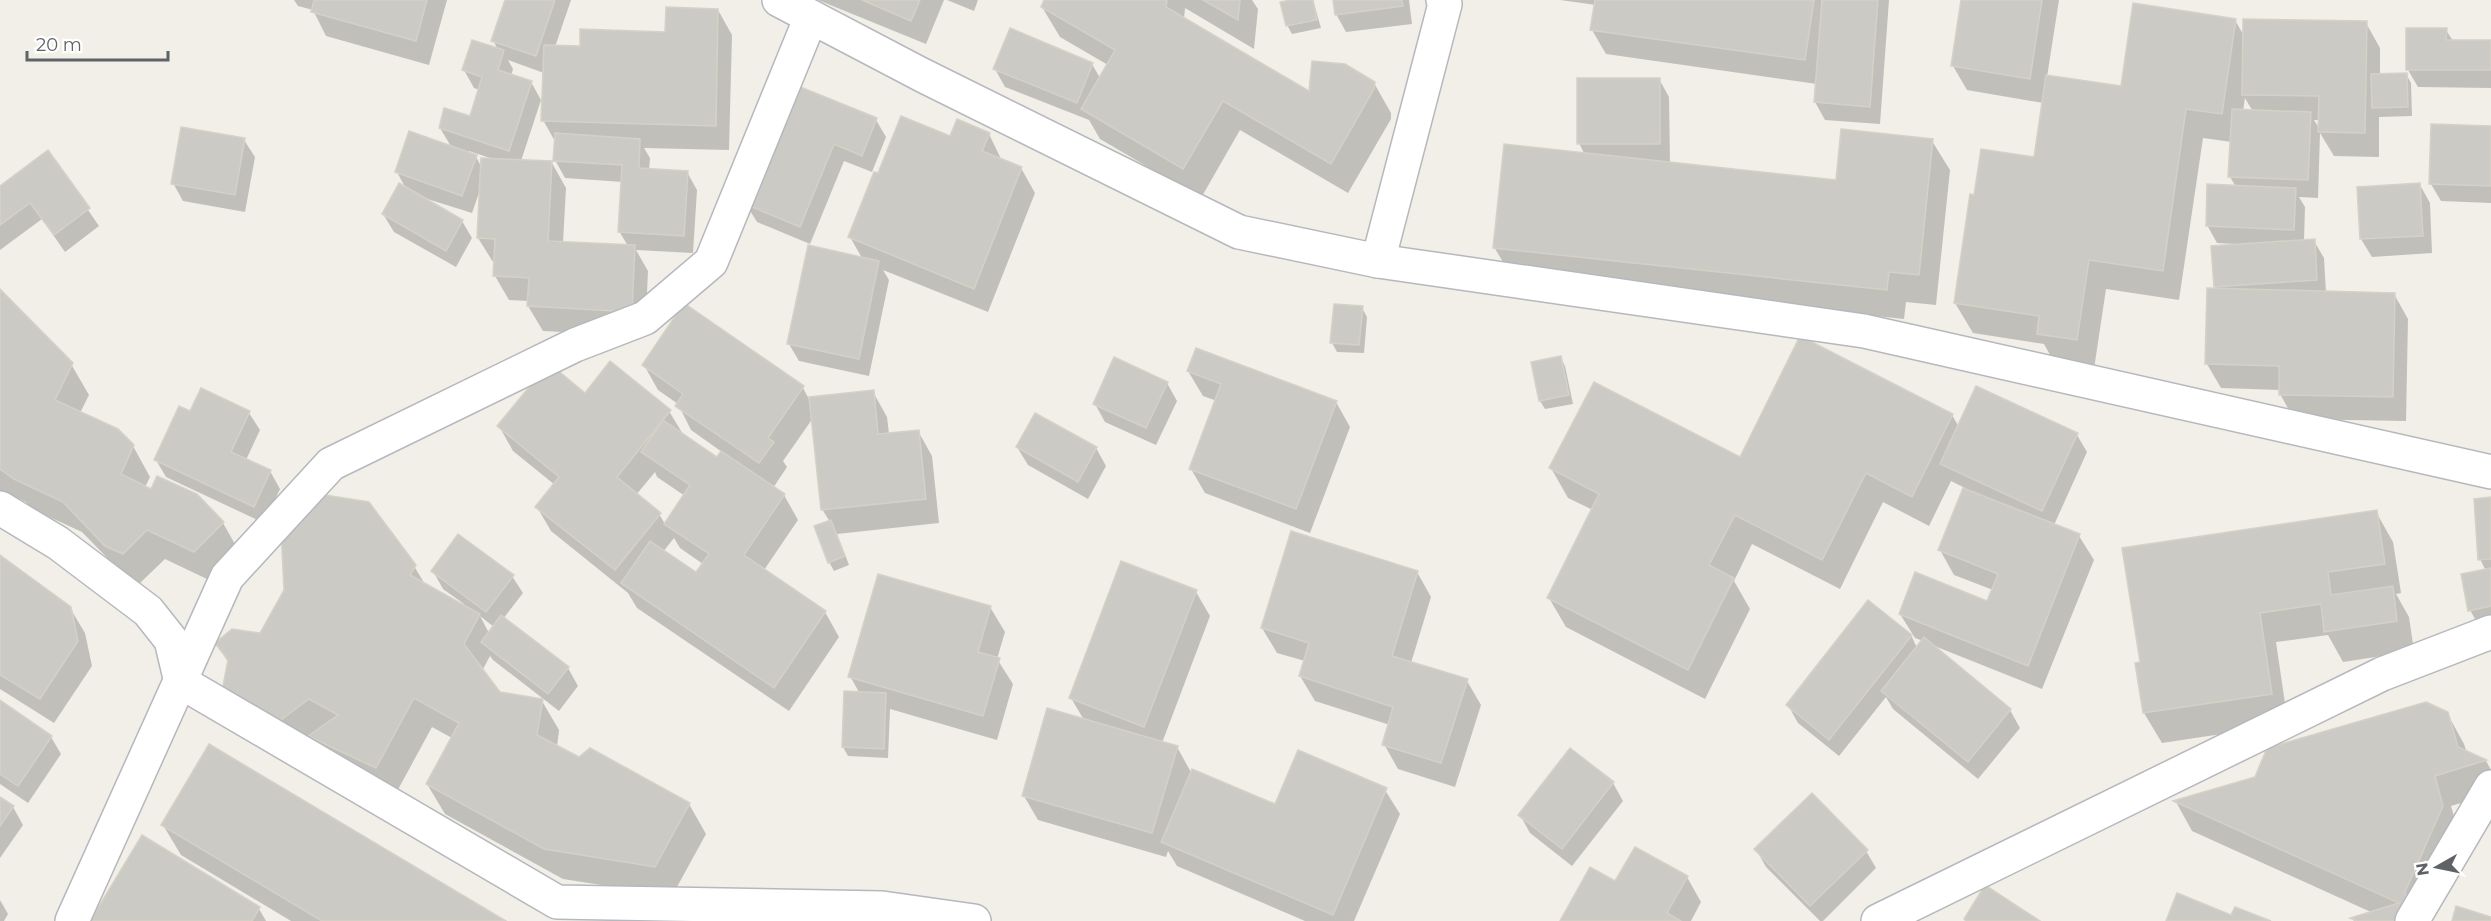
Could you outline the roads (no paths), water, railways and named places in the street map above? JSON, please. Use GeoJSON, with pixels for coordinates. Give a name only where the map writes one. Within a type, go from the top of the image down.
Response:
{"type":"FeatureCollection","features":[{"type":"Feature","properties":{"kind":"street"},"geometry":{"type":"LineString","coordinates":[[779,0],[922,75],[1239,232],[1378,261],[1864,331],[2491,472]]}},
{"type":"Feature","properties":{"kind":"street"},"geometry":{"type":"LineString","coordinates":[[1378,261],[1445,4],[1443,0]]}},
{"type":"Feature","properties":{"kind":"street"},"geometry":{"type":"LineString","coordinates":[[72,921],[227,577],[331,464],[575,345],[645,318],[711,262],[811,17]]}},
{"type":"Feature","properties":{"kind":"street"},"geometry":{"type":"LineString","coordinates":[[0,508],[58,543],[148,611],[171,640],[181,681],[550,911],[882,908],[974,921]]}},
{"type":"Feature","properties":{"kind":"street"},"geometry":{"type":"LineString","coordinates":[[1878,921],[2382,674],[2491,632]]}},
{"type":"Feature","properties":{"kind":"street"},"geometry":{"type":"LineString","coordinates":[[2412,921],[2491,787]]}}]}
